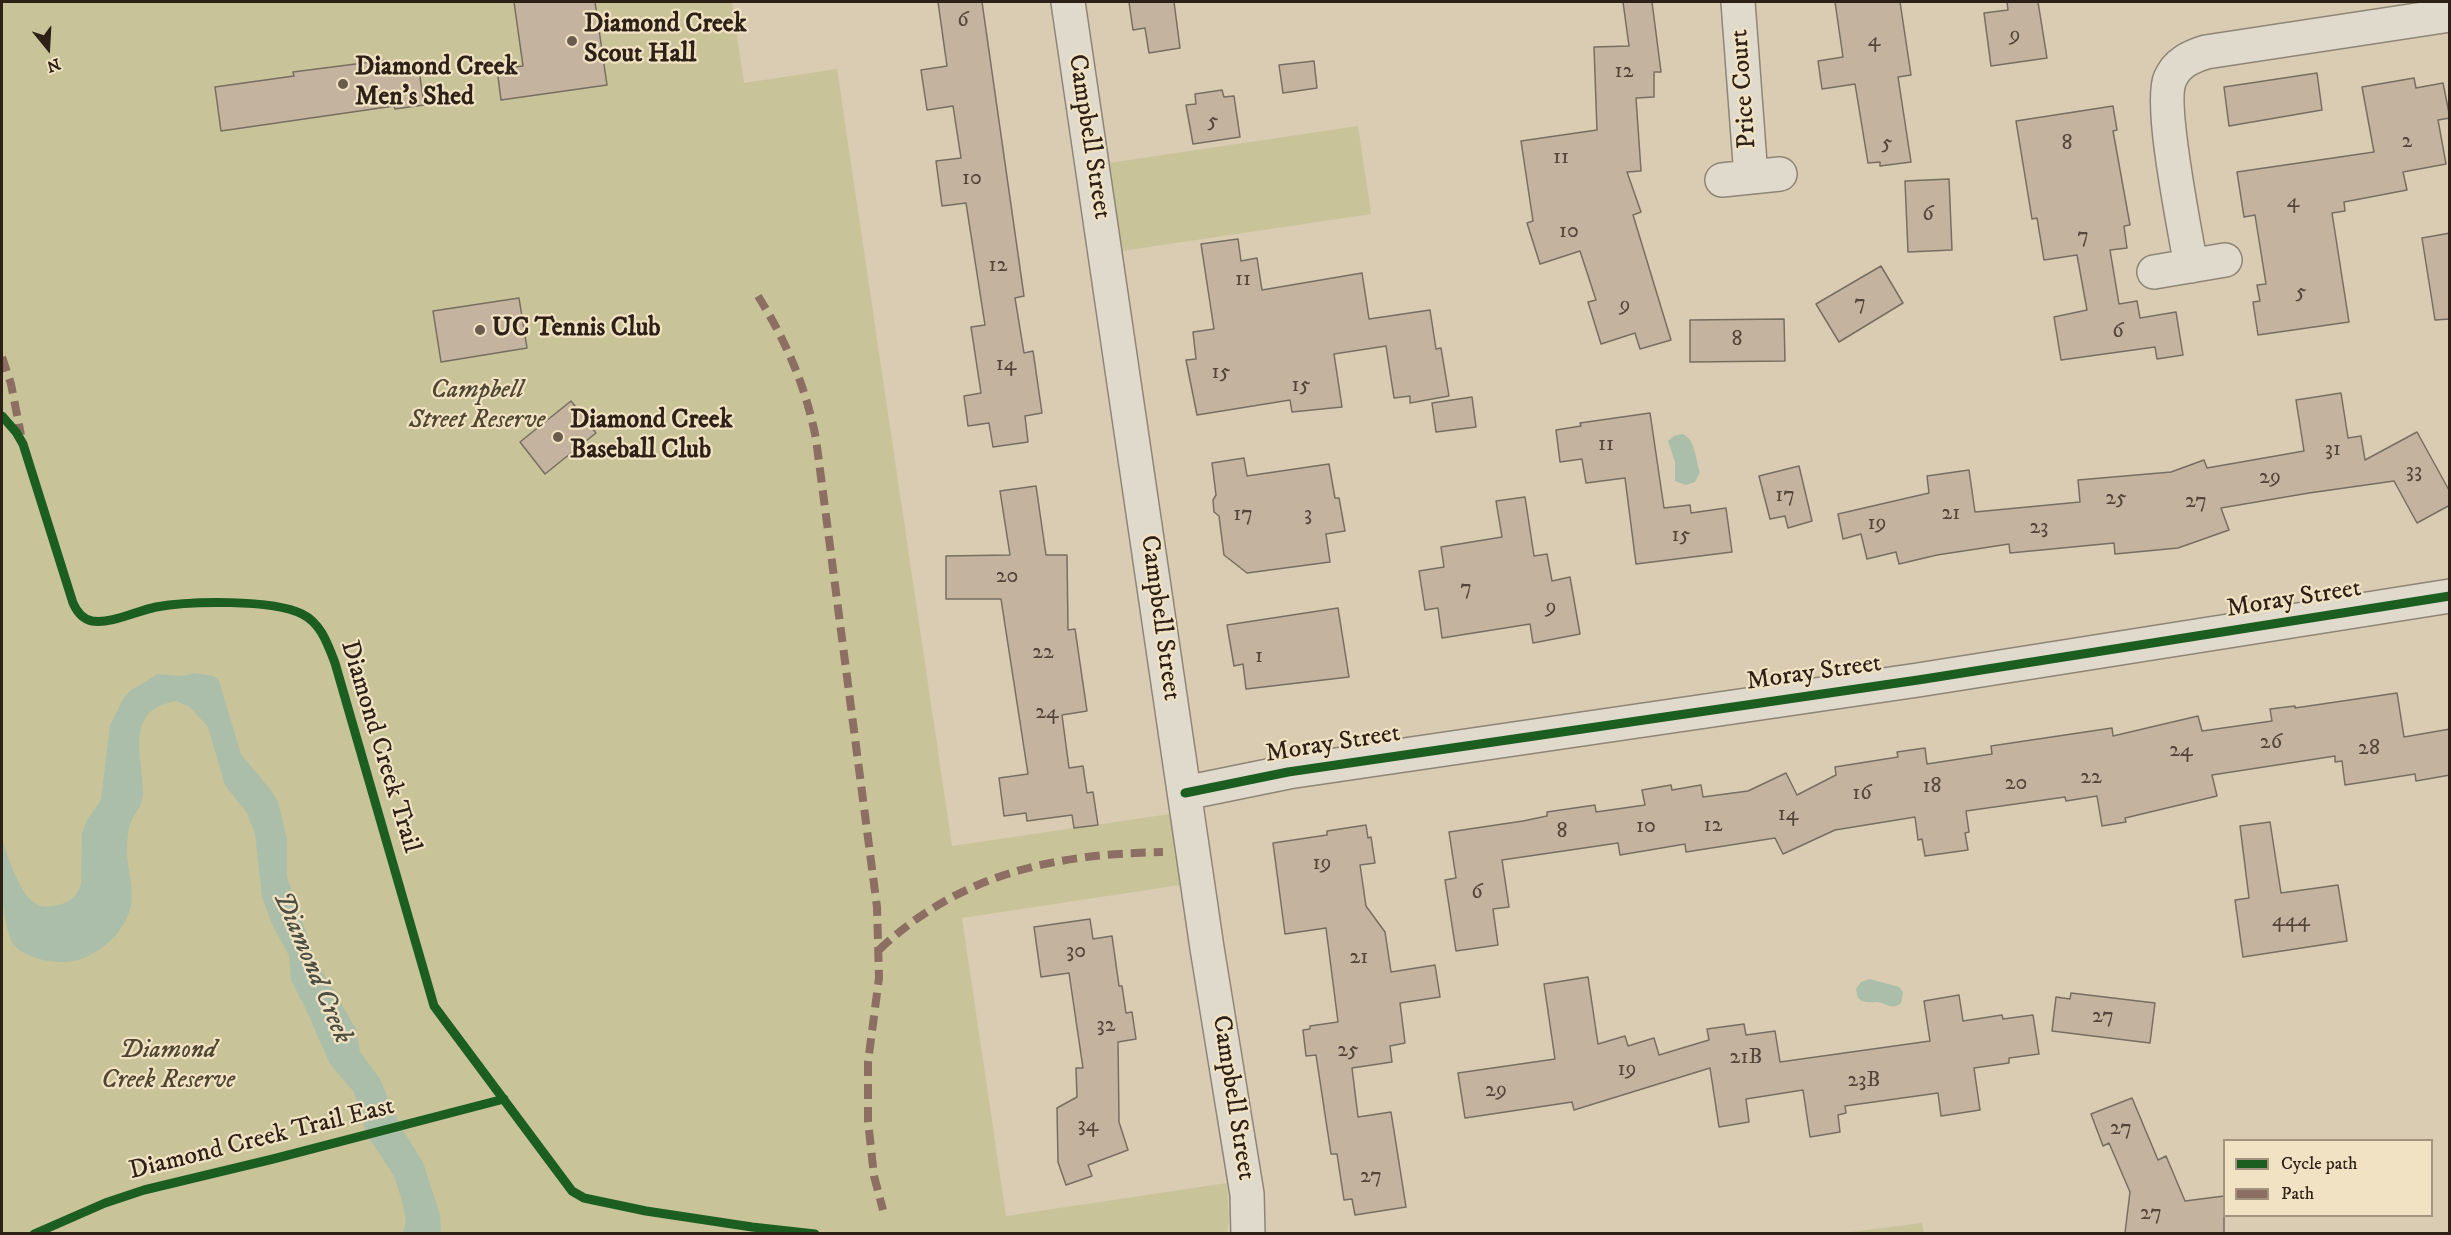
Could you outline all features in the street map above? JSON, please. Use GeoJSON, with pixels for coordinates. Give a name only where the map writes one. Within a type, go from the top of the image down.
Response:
{"type":"FeatureCollection","features":[{"type":"Feature","properties":{"kind":"street","name":"Campbell Street"},"geometry":{"type":"LineString","coordinates":[[1068,2],[1207,948],[1247,1194],[1248,1233]]}},
{"type":"Feature","properties":{"kind":"street","name":"Price Court"},"geometry":{"type":"LineString","coordinates":[[1738,2],[1751,177]]}},
{"type":"Feature","properties":{"kind":"street"},"geometry":{"type":"LineString","coordinates":[[2191,266],[2167,109],[2169,81],[2177,67],[2193,56],[2206,52],[2450,15]]}},
{"type":"Feature","properties":{"kind":"street"},"geometry":{"type":"LineString","coordinates":[[2154,272],[2225,260]]}},
{"type":"Feature","properties":{"kind":"street","name":"Moray Street"},"geometry":{"type":"LineString","coordinates":[[1185,793],[1288,772],[1918,680],[2450,596]]}},
{"type":"Feature","properties":{"kind":"green space","name":"Campbell Street Reserve"},"geometry":{"type":"Polygon","coordinates":[[[2,2],[732,2],[744,83],[837,69],[952,846],[1170,814],[1180,885],[962,918],[1006,1216],[1227,1183],[1229,1221],[1227,1233],[2,1234],[2,2]]]}},
{"type":"Feature","properties":{"kind":"green space"},"geometry":{"type":"Polygon","coordinates":[[[1358,126],[1371,214],[1122,251],[1109,163],[1358,126]]]}},
{"type":"Feature","properties":{"kind":"green space"},"geometry":{"type":"Polygon","coordinates":[[[1922,1223],[1924,1233],[1843,1233],[1922,1223]]]}},
{"type":"Feature","properties":{"kind":"water"},"geometry":{"type":"Polygon","coordinates":[[[1682,434],[1693,445],[1700,472],[1695,482],[1686,485],[1675,481],[1675,462],[1668,441],[1682,434]]]}},
{"type":"Feature","properties":{"kind":"water","name":"Diamond Creek"},"geometry":{"type":"Polygon","coordinates":[[[194,673],[214,676],[219,681],[241,754],[278,802],[287,839],[287,877],[316,961],[356,1029],[360,1052],[380,1079],[400,1126],[423,1162],[440,1215],[441,1233],[403,1233],[406,1221],[394,1176],[367,1135],[354,1092],[330,1064],[291,980],[289,956],[271,922],[262,897],[255,834],[247,813],[225,785],[208,727],[190,707],[177,701],[160,706],[149,713],[143,724],[140,749],[143,797],[130,824],[127,844],[132,898],[130,910],[118,932],[99,950],[88,956],[65,962],[45,960],[24,953],[14,945],[9,935],[2,895],[2,839],[15,875],[30,900],[47,907],[63,904],[73,898],[81,884],[82,833],[87,820],[101,800],[110,725],[123,699],[130,691],[158,674],[182,676],[194,673]]]}},
{"type":"Feature","properties":{"kind":"water"},"geometry":{"type":"Polygon","coordinates":[[[1870,979],[1899,987],[1903,992],[1901,1003],[1892,1006],[1864,1002],[1858,998],[1856,989],[1861,982],[1870,979]]]}},
{"type":"Feature","properties":{"kind":"building","name":"Diamond Creek Scout Hall"},"geometry":{"type":"Polygon","coordinates":[[[514,2],[595,2],[607,85],[501,100],[497,69],[523,66],[514,2]]]}},
{"type":"Feature","properties":{"kind":"building"},"geometry":{"type":"Polygon","coordinates":[[[938,2],[982,2],[1024,296],[1015,298],[1024,353],[1033,351],[1042,413],[1025,416],[1028,442],[993,447],[989,423],[968,426],[964,396],[981,393],[971,327],[985,325],[966,203],[942,206],[936,161],[961,158],[953,106],[927,110],[921,70],[947,66],[938,2]]]}},
{"type":"Feature","properties":{"kind":"building"},"geometry":{"type":"Polygon","coordinates":[[[1129,2],[1174,2],[1180,48],[1149,53],[1145,28],[1133,30],[1129,2]]]}},
{"type":"Feature","properties":{"kind":"building"},"geometry":{"type":"Polygon","coordinates":[[[1623,2],[1652,2],[1661,72],[1654,72],[1654,97],[1636,98],[1641,171],[1627,172],[1641,212],[1633,215],[1671,340],[1640,349],[1635,333],[1601,344],[1588,302],[1596,300],[1580,251],[1540,264],[1527,223],[1533,221],[1521,141],[1597,130],[1594,47],[1629,46],[1623,2]]]}},
{"type":"Feature","properties":{"kind":"building"},"geometry":{"type":"Polygon","coordinates":[[[1835,2],[1900,2],[1911,75],[1898,77],[1911,162],[1880,166],[1880,162],[1868,163],[1855,84],[1822,89],[1818,61],[1843,57],[1835,2]]]}},
{"type":"Feature","properties":{"kind":"building"},"geometry":{"type":"Polygon","coordinates":[[[2007,2],[2038,2],[2047,58],[1991,66],[1984,13],[2008,10],[2007,2]]]}},
{"type":"Feature","properties":{"kind":"building"},"geometry":{"type":"Polygon","coordinates":[[[387,60],[389,68],[418,63],[424,105],[395,109],[394,106],[221,131],[215,87],[294,76],[293,72],[387,60]]]}},
{"type":"Feature","properties":{"kind":"building"},"geometry":{"type":"Polygon","coordinates":[[[1314,61],[1317,88],[1283,93],[1279,65],[1314,61]]]}},
{"type":"Feature","properties":{"kind":"building"},"geometry":{"type":"Polygon","coordinates":[[[2317,73],[2322,110],[2229,126],[2224,87],[2317,73]]]}},
{"type":"Feature","properties":{"kind":"building"},"geometry":{"type":"Polygon","coordinates":[[[2414,78],[2416,88],[2443,83],[2450,118],[2438,120],[2446,164],[2403,172],[2407,190],[2344,202],[2345,211],[2332,213],[2349,322],[2258,335],[2253,302],[2260,301],[2257,285],[2266,284],[2255,215],[2244,217],[2237,172],[2374,152],[2362,87],[2414,78]]]}},
{"type":"Feature","properties":{"kind":"building"},"geometry":{"type":"Polygon","coordinates":[[[1222,90],[1224,97],[1234,96],[1240,137],[1193,144],[1186,105],[1196,104],[1195,94],[1222,90]]]}},
{"type":"Feature","properties":{"kind":"building"},"geometry":{"type":"Polygon","coordinates":[[[2113,106],[2117,130],[2113,131],[2130,225],[2124,226],[2127,248],[2110,250],[2119,304],[2137,301],[2140,318],[2176,312],[2183,355],[2157,359],[2155,347],[2061,360],[2054,317],[2087,310],[2077,255],[2044,260],[2037,218],[2032,219],[2016,121],[2113,106]]]}},
{"type":"Feature","properties":{"kind":"building"},"geometry":{"type":"Polygon","coordinates":[[[1949,179],[1952,250],[1908,252],[1905,181],[1949,179]]]}},
{"type":"Feature","properties":{"kind":"building"},"geometry":{"type":"Polygon","coordinates":[[[2450,233],[2450,319],[2435,320],[2422,238],[2450,233]]]}},
{"type":"Feature","properties":{"kind":"building"},"geometry":{"type":"Polygon","coordinates":[[[1238,239],[1241,261],[1257,258],[1262,290],[1362,273],[1369,319],[1430,310],[1436,349],[1441,348],[1449,396],[1410,403],[1410,396],[1394,398],[1386,346],[1334,354],[1342,407],[1292,412],[1290,400],[1197,415],[1186,360],[1196,359],[1193,332],[1214,329],[1201,244],[1238,239]]]}},
{"type":"Feature","properties":{"kind":"building"},"geometry":{"type":"Polygon","coordinates":[[[1881,266],[1903,303],[1839,342],[1816,304],[1881,266]]]}},
{"type":"Feature","properties":{"kind":"building","name":"UC Tennis Club"},"geometry":{"type":"Polygon","coordinates":[[[519,298],[527,348],[441,362],[433,311],[519,298]]]}},
{"type":"Feature","properties":{"kind":"building"},"geometry":{"type":"Polygon","coordinates":[[[1784,319],[1785,361],[1690,362],[1690,320],[1784,319]]]}},
{"type":"Feature","properties":{"kind":"building"},"geometry":{"type":"Polygon","coordinates":[[[2341,393],[2348,438],[2361,436],[2365,460],[2417,432],[2450,492],[2450,505],[2417,523],[2394,481],[2309,493],[2221,508],[2229,530],[2178,548],[2115,554],[2114,543],[2010,553],[2009,544],[1937,555],[1899,564],[1896,552],[1867,559],[1861,534],[1843,539],[1838,514],[1929,493],[1927,476],[1969,470],[1975,512],[2080,502],[2078,480],[2171,472],[2204,460],[2207,468],[2304,451],[2296,400],[2341,393]]]}},
{"type":"Feature","properties":{"kind":"building"},"geometry":{"type":"Polygon","coordinates":[[[1472,397],[1476,427],[1436,432],[1432,403],[1472,397]]]}},
{"type":"Feature","properties":{"kind":"building","name":"Diamond Creek Baseball Club"},"geometry":{"type":"Polygon","coordinates":[[[571,401],[596,433],[545,474],[520,442],[571,401]]]}},
{"type":"Feature","properties":{"kind":"building"},"geometry":{"type":"Polygon","coordinates":[[[1650,413],[1664,508],[1690,505],[1691,513],[1726,508],[1732,552],[1636,564],[1625,478],[1586,483],[1582,459],[1560,462],[1556,430],[1581,426],[1580,423],[1650,413]]]}},
{"type":"Feature","properties":{"kind":"building"},"geometry":{"type":"Polygon","coordinates":[[[1244,458],[1247,476],[1329,464],[1335,498],[1339,498],[1345,531],[1326,534],[1330,562],[1247,573],[1224,555],[1219,516],[1214,512],[1213,500],[1216,495],[1212,463],[1244,458]]]}},
{"type":"Feature","properties":{"kind":"building"},"geometry":{"type":"Polygon","coordinates":[[[1799,466],[1812,521],[1788,528],[1785,516],[1770,519],[1759,476],[1799,466]]]}},
{"type":"Feature","properties":{"kind":"building"},"geometry":{"type":"Polygon","coordinates":[[[1036,486],[1046,555],[1067,555],[1068,630],[1075,629],[1087,711],[1062,715],[1069,768],[1083,766],[1087,793],[1093,792],[1098,825],[1074,828],[1072,815],[1027,821],[1026,813],[1004,816],[999,778],[1028,774],[1001,599],[946,599],[946,556],[1010,555],[1000,491],[1036,486]]]}},
{"type":"Feature","properties":{"kind":"building"},"geometry":{"type":"Polygon","coordinates":[[[1525,497],[1534,556],[1547,554],[1552,581],[1570,577],[1580,634],[1533,643],[1530,624],[1442,638],[1438,608],[1425,610],[1419,571],[1444,567],[1441,547],[1502,537],[1496,501],[1525,497]]]}},
{"type":"Feature","properties":{"kind":"building"},"geometry":{"type":"Polygon","coordinates":[[[1338,608],[1349,677],[1246,689],[1243,664],[1234,666],[1227,625],[1338,608]]]}},
{"type":"Feature","properties":{"kind":"building"},"geometry":{"type":"Polygon","coordinates":[[[2397,693],[2404,737],[2450,729],[2450,775],[2416,781],[2415,774],[2345,785],[2342,761],[2335,762],[2335,756],[2212,775],[2217,796],[2125,818],[2126,822],[2102,826],[2097,796],[2066,801],[2065,797],[1966,811],[1969,832],[1965,833],[1968,850],[1925,856],[1922,839],[1918,840],[1915,817],[1835,830],[1783,854],[1775,838],[1686,852],[1685,844],[1620,855],[1618,843],[1502,860],[1509,907],[1493,909],[1498,945],[1456,951],[1445,880],[1456,878],[1449,832],[1523,821],[1547,816],[1547,812],[1595,805],[1596,812],[1645,805],[1642,790],[1671,785],[1672,790],[1701,785],[1703,797],[1748,791],[1786,773],[1797,795],[1836,775],[1835,767],[1898,757],[1897,752],[1925,748],[1927,764],[1992,754],[1991,746],[2112,728],[2113,736],[2198,716],[2202,731],[2272,721],[2270,709],[2295,706],[2295,708],[2397,693]]]}},
{"type":"Feature","properties":{"kind":"building"},"geometry":{"type":"Polygon","coordinates":[[[2270,822],[2281,893],[2338,885],[2347,941],[2243,957],[2235,900],[2249,898],[2240,826],[2270,822]]]}},
{"type":"Feature","properties":{"kind":"building"},"geometry":{"type":"Polygon","coordinates":[[[1366,825],[1368,838],[1371,837],[1375,863],[1360,865],[1366,906],[1385,932],[1391,972],[1435,965],[1440,997],[1400,1003],[1405,1043],[1390,1046],[1392,1062],[1352,1068],[1358,1117],[1391,1112],[1406,1207],[1355,1215],[1352,1199],[1344,1200],[1337,1154],[1331,1154],[1316,1055],[1306,1056],[1303,1030],[1310,1029],[1310,1026],[1338,1022],[1326,928],[1285,934],[1273,843],[1327,835],[1327,831],[1366,825]]]}},
{"type":"Feature","properties":{"kind":"building"},"geometry":{"type":"Polygon","coordinates":[[[1090,919],[1093,939],[1112,936],[1119,986],[1122,986],[1126,1013],[1132,1012],[1136,1039],[1118,1042],[1119,1122],[1128,1150],[1088,1165],[1092,1176],[1066,1185],[1058,1162],[1057,1108],[1077,1097],[1076,1068],[1083,1068],[1069,973],[1041,977],[1034,927],[1090,919]]]}},
{"type":"Feature","properties":{"kind":"building"},"geometry":{"type":"Polygon","coordinates":[[[1588,977],[1598,1044],[1625,1036],[1628,1046],[1654,1038],[1659,1055],[1709,1040],[1707,1029],[1744,1024],[1746,1035],[1775,1031],[1780,1062],[1930,1041],[1924,1001],[1959,995],[1963,1021],[2002,1015],[2003,1019],[2033,1015],[2039,1054],[2009,1058],[2009,1063],[1974,1068],[1980,1110],[1941,1116],[1938,1093],[1845,1106],[1846,1113],[1838,1115],[1840,1132],[1810,1137],[1803,1090],[1746,1099],[1749,1122],[1719,1127],[1710,1068],[1574,1110],[1572,1102],[1465,1118],[1458,1073],[1555,1059],[1544,984],[1588,977]]]}},
{"type":"Feature","properties":{"kind":"building"},"geometry":{"type":"Polygon","coordinates":[[[2071,993],[2155,1003],[2150,1043],[2052,1031],[2056,997],[2070,999],[2071,993]]]}},
{"type":"Feature","properties":{"kind":"building"},"geometry":{"type":"Polygon","coordinates":[[[2132,1098],[2158,1160],[2166,1156],[2185,1201],[2223,1196],[2224,1233],[2125,1233],[2130,1192],[2109,1143],[2103,1146],[2091,1114],[2132,1098]]]}},
{"type":"Feature","properties":{"kind":"marked path"},"geometry":{"type":"LineString","coordinates":[[758,296],[794,365],[807,401],[816,439],[877,907],[879,978],[868,1062],[868,1121],[874,1176],[883,1210]]}},
{"type":"Feature","properties":{"kind":"marked path"},"geometry":{"type":"LineString","coordinates":[[2,357],[11,384],[21,435]]}},
{"type":"Feature","properties":{"kind":"marked path"},"geometry":{"type":"LineString","coordinates":[[879,950],[910,924],[942,902],[1011,873],[1084,857],[1163,852]]}},
{"type":"Feature","properties":{"kind":"cycle path","name":"Diamond Creek Trail"},"geometry":{"type":"LineString","coordinates":[[2,416],[23,444],[73,603],[83,617],[92,621],[100,621],[171,605],[251,604],[288,609],[302,614],[319,629],[335,663],[434,1006],[572,1191],[584,1198],[646,1211],[815,1234]]}},
{"type":"Feature","properties":{"kind":"cycle path"},"geometry":{"type":"LineString","coordinates":[[1185,793],[1288,772],[1918,680],[2450,596]]}},
{"type":"Feature","properties":{"kind":"cycle path","name":"Diamond Creek Trail East"},"geometry":{"type":"LineString","coordinates":[[34,1234],[105,1203],[144,1190],[504,1099]]}},
{"type":"Feature","properties":{"kind":"place","name":"Diamond Creek Scout Hall"},"geometry":{"type":"Point","coordinates":[572,41]}},
{"type":"Feature","properties":{"kind":"place","name":"Diamond Creek Men's Shed"},"geometry":{"type":"Point","coordinates":[343,84]}},
{"type":"Feature","properties":{"kind":"place","name":"UC Tennis Club"},"geometry":{"type":"Point","coordinates":[480,330]}},
{"type":"Feature","properties":{"kind":"place","name":"Diamond Creek Baseball Club"},"geometry":{"type":"Point","coordinates":[558,437]}},
{"type":"Feature","properties":{"kind":"park label","name":"Diamond Creek Reserve"},"geometry":{"type":"Point","coordinates":[168,1067]}}]}
